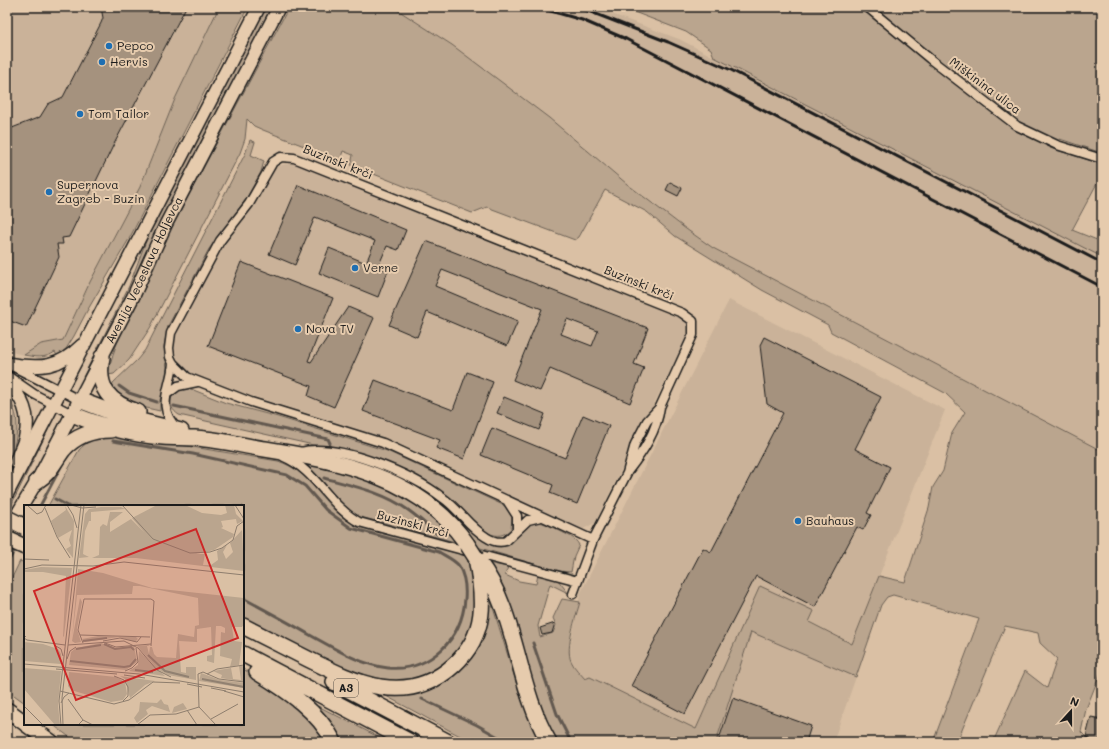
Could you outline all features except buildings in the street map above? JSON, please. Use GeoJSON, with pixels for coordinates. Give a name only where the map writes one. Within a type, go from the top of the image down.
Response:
{"type":"FeatureCollection","features":[{"type":"Feature","properties":{"kind":"highway"},"geometry":{"type":"LineString","coordinates":[[102,357],[100,367],[101,382],[110,398],[122,406],[147,415],[163,427]]}},
{"type":"Feature","properties":{"kind":"highway"},"geometry":{"type":"LineString","coordinates":[[79,400],[124,417],[179,430],[203,438],[294,454],[360,470],[393,482],[430,505],[450,523],[467,544],[494,586],[528,692],[538,720],[549,742]]}},
{"type":"Feature","properties":{"kind":"highway"},"geometry":{"type":"LineString","coordinates":[[72,414],[103,426],[160,437],[203,438]]}},
{"type":"Feature","properties":{"kind":"highway"},"geometry":{"type":"LineString","coordinates":[[37,481],[51,471],[64,450],[78,438],[96,432],[124,430]]}},
{"type":"Feature","properties":{"kind":"highway"},"geometry":{"type":"LineString","coordinates":[[7,518],[24,526]]}},
{"type":"Feature","properties":{"kind":"highway"},"geometry":{"type":"LineString","coordinates":[[7,539],[24,547]]}},
{"type":"Feature","properties":{"kind":"highway"},"geometry":{"type":"LineString","coordinates":[[244,627],[342,676],[361,683],[389,688],[409,687],[424,684],[449,670],[458,662],[477,632],[482,613],[482,597],[476,558]]}},
{"type":"Feature","properties":{"kind":"highway","name":"A3"},"geometry":{"type":"LineString","coordinates":[[244,635],[448,742]]}},
{"type":"Feature","properties":{"kind":"highway","name":"A3"},"geometry":{"type":"LineString","coordinates":[[244,655],[410,742]]}},
{"type":"Feature","properties":{"kind":"highway"},"geometry":{"type":"LineString","coordinates":[[244,665],[297,699],[320,722],[334,742]]}},
{"type":"Feature","properties":{"kind":"highway"},"geometry":{"type":"LineString","coordinates":[[8,709],[24,721]]}},
{"type":"Feature","properties":{"kind":"highway"},"geometry":{"type":"LineString","coordinates":[[29,725],[51,742]]}},
{"type":"Feature","properties":{"kind":"main road","name":"Avenija Većeslava Holjevca"},"geometry":{"type":"LineString","coordinates":[[7,494],[259,7]]}},
{"type":"Feature","properties":{"kind":"main road","name":"Avenija Većeslava Holjevca"},"geometry":{"type":"LineString","coordinates":[[7,531],[37,481],[102,357],[139,284],[166,224],[279,7]]}},
{"type":"Feature","properties":{"kind":"main road"},"geometry":{"type":"LineString","coordinates":[[8,367],[33,368],[50,366],[64,359],[87,340]]}},
{"type":"Feature","properties":{"kind":"main road"},"geometry":{"type":"LineString","coordinates":[[7,380],[22,399],[27,419],[25,439],[16,462],[18,473]]}},
{"type":"Feature","properties":{"kind":"street","name":"Miškinina ulica"},"geometry":{"type":"LineString","coordinates":[[867,7],[930,59],[1017,126],[1057,145],[1102,160]]}},
{"type":"Feature","properties":{"kind":"street","name":"Buzinski krči"},"geometry":{"type":"LineString","coordinates":[[173,363],[169,348],[171,333],[220,242],[249,204],[273,162],[281,157],[287,156],[687,315],[694,324],[693,335],[660,407],[647,421],[635,444],[627,473],[593,540],[573,594]]}},
{"type":"Feature","properties":{"kind":"street"},"geometry":{"type":"LineString","coordinates":[[173,363],[182,373],[199,381],[272,409],[383,443],[593,540]]}},
{"type":"Feature","properties":{"kind":"street"},"geometry":{"type":"LineString","coordinates":[[173,363],[164,402],[166,412],[179,430]]}},
{"type":"Feature","properties":{"kind":"street"},"geometry":{"type":"LineString","coordinates":[[8,367],[79,400]]}},
{"type":"Feature","properties":{"kind":"street"},"geometry":{"type":"LineString","coordinates":[[8,367],[34,394],[72,414]]}},
{"type":"Feature","properties":{"kind":"street"},"geometry":{"type":"LineString","coordinates":[[167,394],[178,386],[199,381]]}},
{"type":"Feature","properties":{"kind":"street","name":"Buzinski krči"},"geometry":{"type":"LineString","coordinates":[[264,449],[298,465],[312,478],[338,508],[359,522],[578,581]]}},
{"type":"Feature","properties":{"kind":"street"},"geometry":{"type":"LineString","coordinates":[[294,454],[311,450],[323,450],[358,458],[403,474],[443,498],[479,532],[495,541],[506,541],[528,520],[542,517]]}},
{"type":"Feature","properties":{"kind":"street"},"geometry":{"type":"LineString","coordinates":[[508,501],[517,516],[517,530]]}},
{"type":"Feature","properties":{"kind":"shaded area"},"geometry":{"type":"Polygon","coordinates":[[[7,7],[219,7],[175,99],[140,187],[90,282],[63,340],[41,344],[24,355],[7,351],[7,7]]]}},
{"type":"Feature","properties":{"kind":"shaded area"},"geometry":{"type":"Polygon","coordinates":[[[219,7],[248,7],[129,239],[66,349],[57,356],[55,352],[44,357],[24,355],[41,344],[63,340],[90,282],[140,187],[175,99],[219,7]]]}},
{"type":"Feature","properties":{"kind":"shaded area"},"geometry":{"type":"Polygon","coordinates":[[[265,7],[272,7],[156,231],[133,285],[85,377],[83,377],[129,286],[151,228],[265,7]]]}},
{"type":"Feature","properties":{"kind":"shaded area"},"geometry":{"type":"Polygon","coordinates":[[[289,7],[393,7],[452,45],[500,81],[549,118],[627,184],[713,248],[1102,451],[1102,669],[1086,709],[1081,732],[1085,736],[1083,742],[993,742],[1025,671],[1047,688],[1057,659],[1040,643],[1038,633],[1005,626],[957,742],[933,742],[979,619],[893,595],[887,597],[881,605],[856,677],[751,632],[716,742],[554,742],[487,563],[508,567],[505,575],[519,581],[536,584],[538,575],[558,580],[568,593],[550,584],[538,626],[540,637],[553,633],[556,625],[553,618],[562,599],[580,602],[569,648],[571,661],[585,679],[590,677],[696,729],[760,586],[814,611],[809,622],[852,644],[879,576],[905,582],[929,508],[933,487],[943,471],[952,433],[965,412],[945,393],[831,332],[828,325],[762,290],[675,236],[647,212],[605,190],[579,237],[575,240],[487,207],[472,213],[351,165],[353,155],[343,151],[340,160],[263,130],[254,126],[247,119],[245,139],[240,153],[150,328],[129,360],[114,374],[108,375],[116,345],[140,298],[166,238],[289,7]]]}},
{"type":"Feature","properties":{"kind":"shaded area"},"geometry":{"type":"Polygon","coordinates":[[[393,7],[593,7],[679,39],[1102,256],[1102,451],[713,248],[627,184],[549,118],[500,81],[452,45],[393,7]]]}},
{"type":"Feature","properties":{"kind":"shaded area"},"geometry":{"type":"Polygon","coordinates":[[[621,7],[1102,7],[1102,153],[1060,139],[1050,148],[1102,164],[1102,174],[1072,230],[1102,242],[1102,257],[714,57],[711,49],[686,32],[621,7]]]}},
{"type":"Feature","properties":{"kind":"shaded area"},"geometry":{"type":"Polygon","coordinates":[[[250,140],[255,142],[251,155],[264,161],[261,172],[246,199],[209,249],[168,326],[164,346],[167,368],[166,380],[160,400],[160,411],[133,405],[111,390],[113,383],[137,360],[145,350],[245,154],[250,140]]]}},
{"type":"Feature","properties":{"kind":"shaded area"},"geometry":{"type":"Polygon","coordinates":[[[289,163],[302,166],[687,321],[690,331],[595,523],[583,529],[578,528],[403,446],[373,434],[243,393],[196,375],[184,368],[175,354],[174,346],[176,335],[182,322],[218,254],[256,203],[273,171],[278,166],[289,163]]]}},
{"type":"Feature","properties":{"kind":"shaded area"},"geometry":{"type":"Polygon","coordinates":[[[729,300],[945,410],[852,644],[809,622],[814,612],[760,586],[696,729],[590,677],[585,680],[571,661],[569,652],[580,594],[729,300]]]}},
{"type":"Feature","properties":{"kind":"shaded area"},"geometry":{"type":"Polygon","coordinates":[[[186,387],[226,403],[278,417],[387,451],[505,506],[512,517],[511,529],[500,535],[488,533],[452,500],[425,481],[406,471],[376,459],[179,415],[172,407],[171,399],[176,392],[186,387]]]}},
{"type":"Feature","properties":{"kind":"shaded area"},"geometry":{"type":"Polygon","coordinates":[[[7,398],[15,413],[17,431],[13,449],[7,465],[7,398]]]}},
{"type":"Feature","properties":{"kind":"shaded area"},"geometry":{"type":"Polygon","coordinates":[[[46,429],[48,430],[7,514],[8,505],[17,484],[46,429]]]}},
{"type":"Feature","properties":{"kind":"shaded area"},"geometry":{"type":"Polygon","coordinates":[[[119,435],[278,461],[298,471],[343,518],[355,525],[467,556],[478,585],[471,637],[446,666],[409,683],[369,681],[244,620],[244,505],[49,505],[79,450],[93,439],[119,435]]]}},
{"type":"Feature","properties":{"kind":"shaded area"},"geometry":{"type":"Polygon","coordinates":[[[306,464],[371,481],[408,498],[426,510],[459,543],[357,516],[341,505],[305,465],[306,464]]]}},
{"type":"Feature","properties":{"kind":"shaded area"},"geometry":{"type":"Polygon","coordinates":[[[366,464],[406,480],[425,491],[448,507],[468,527],[488,544],[493,546],[501,547],[507,545],[512,542],[526,527],[537,522],[546,524],[568,535],[579,545],[574,556],[571,572],[558,571],[477,547],[366,464]]]}},
{"type":"Feature","properties":{"kind":"shaded area"},"geometry":{"type":"Polygon","coordinates":[[[20,561],[24,563],[24,702],[7,690],[7,588],[20,561]]]}},
{"type":"Feature","properties":{"kind":"shaded area"},"geometry":{"type":"Polygon","coordinates":[[[490,598],[521,698],[540,742],[471,742],[386,696],[418,692],[484,631],[488,617],[490,598]]]}},
{"type":"Feature","properties":{"kind":"shaded area"},"geometry":{"type":"Polygon","coordinates":[[[751,631],[856,677],[833,742],[716,742],[751,631]]]}},
{"type":"Feature","properties":{"kind":"shaded area"},"geometry":{"type":"Polygon","coordinates":[[[244,670],[293,700],[329,742],[76,742],[53,725],[244,725],[244,670]]]}},
{"type":"Feature","properties":{"kind":"shaded area"},"geometry":{"type":"Polygon","coordinates":[[[318,706],[388,742],[343,742],[330,720],[318,706]]]}},
{"type":"Feature","properties":{"kind":"waterway"},"geometry":{"type":"LineString","coordinates":[[119,386],[129,393],[157,402]]}},
{"type":"Feature","properties":{"kind":"waterway"},"geometry":{"type":"LineString","coordinates":[[174,406],[328,439],[330,443],[329,446]]}},
{"type":"Feature","properties":{"kind":"waterway"},"geometry":{"type":"LineString","coordinates":[[113,441],[193,454],[287,475],[305,486],[326,510],[351,528],[439,552],[452,560],[461,570],[465,590],[463,614],[458,627],[450,639],[441,650],[430,658],[417,665],[403,668],[388,668],[357,660],[244,599]]}},
{"type":"Feature","properties":{"kind":"waterway"},"geometry":{"type":"LineString","coordinates":[[41,505],[64,461]]}},
{"type":"Feature","properties":{"kind":"waterway"},"geometry":{"type":"LineString","coordinates":[[324,478],[378,494],[412,513],[437,534]]}},
{"type":"Feature","properties":{"kind":"waterway"},"geometry":{"type":"LineString","coordinates":[[55,499],[66,505]]}},
{"type":"Feature","properties":{"kind":"waterway"},"geometry":{"type":"LineString","coordinates":[[7,564],[16,547]]}},
{"type":"Feature","properties":{"kind":"waterway"},"geometry":{"type":"LineString","coordinates":[[533,643],[557,714],[571,742]]}},
{"type":"Feature","properties":{"kind":"waterway"},"geometry":{"type":"LineString","coordinates":[[422,699],[477,725],[507,742]]}},
{"type":"Feature","properties":{"kind":"railway"},"geometry":{"type":"LineString","coordinates":[[537,7],[582,20],[626,39],[1102,287]]}},
{"type":"Feature","properties":{"kind":"railway"},"geometry":{"type":"LineString","coordinates":[[578,7],[668,42],[731,70],[1102,263]]}},
{"type":"Feature","properties":{"kind":"place","name":"Pepco"},"geometry":{"type":"Point","coordinates":[109,46]}},
{"type":"Feature","properties":{"kind":"place","name":"Hervis"},"geometry":{"type":"Point","coordinates":[102,62]}},
{"type":"Feature","properties":{"kind":"place","name":"Tom Tailor"},"geometry":{"type":"Point","coordinates":[80,114]}},
{"type":"Feature","properties":{"kind":"place","name":"Supernova Zagreb - Buzin"},"geometry":{"type":"Point","coordinates":[49,192]}},
{"type":"Feature","properties":{"kind":"place","name":"Verne"},"geometry":{"type":"Point","coordinates":[355,268]}},
{"type":"Feature","properties":{"kind":"place","name":"Nova TV"},"geometry":{"type":"Point","coordinates":[298,329]}},
{"type":"Feature","properties":{"kind":"place","name":"Bauhaus"},"geometry":{"type":"Point","coordinates":[798,521]}}]}
